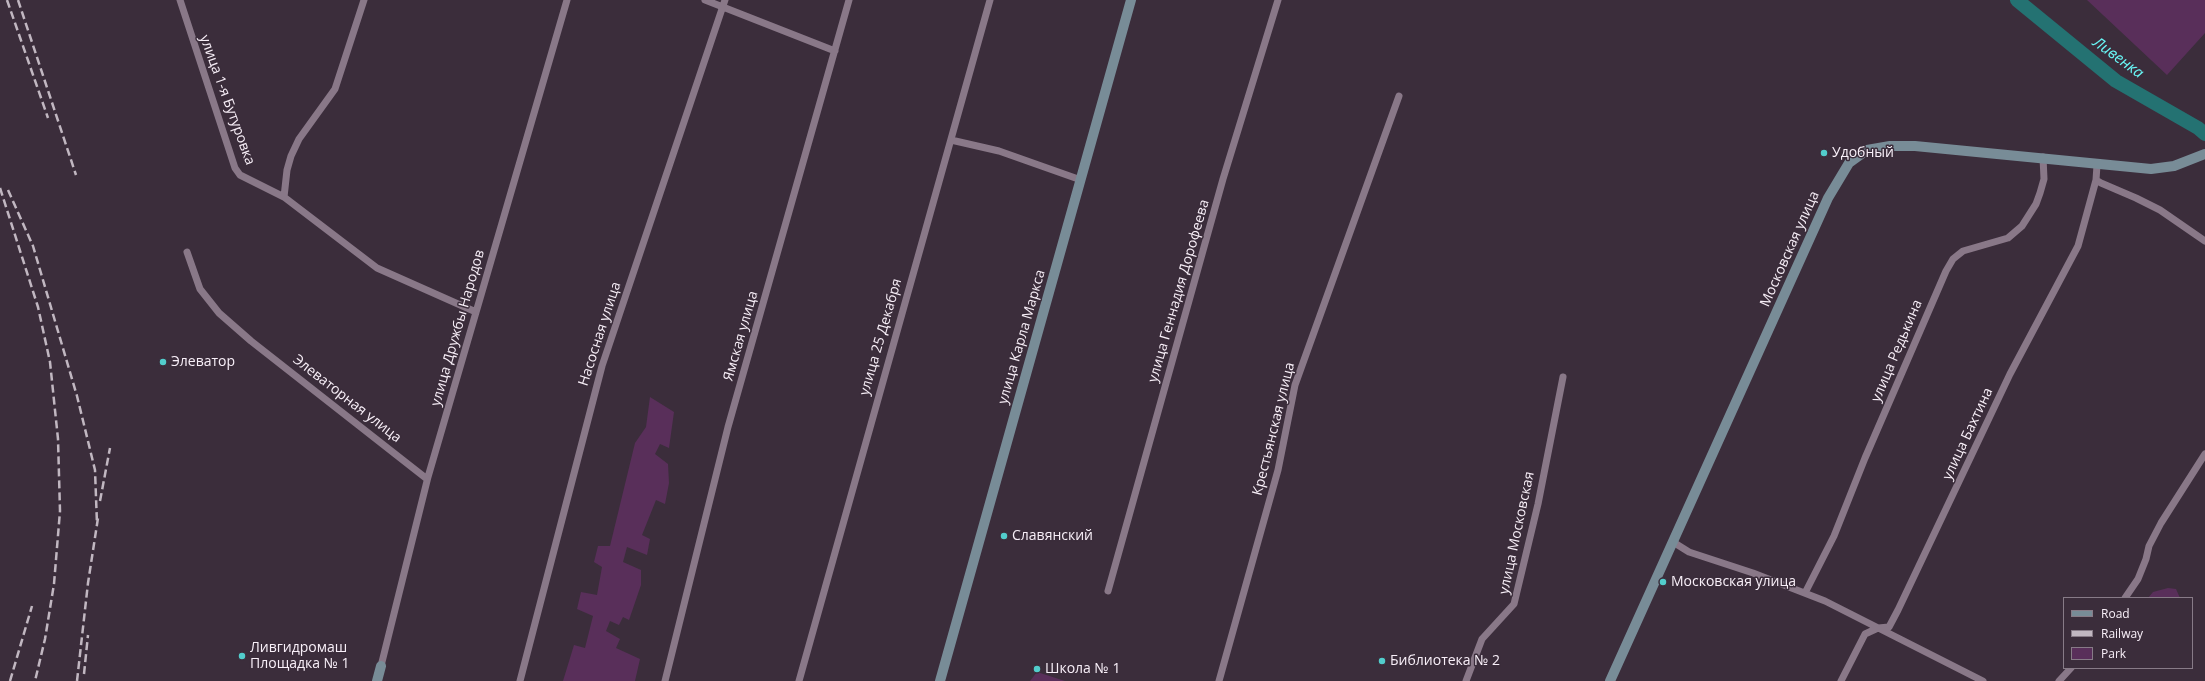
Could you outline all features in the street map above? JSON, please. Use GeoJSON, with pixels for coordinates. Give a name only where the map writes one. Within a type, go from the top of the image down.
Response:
{"type":"FeatureCollection","features":[{"type":"Feature","properties":{"kind":"street","name":"улица 1-я Бутуровка"},"geometry":{"type":"LineString","coordinates":[[180,0],[235,168],[240,175],[249,181],[284,197],[378,268],[476,312]]}},
{"type":"Feature","properties":{"kind":"street"},"geometry":{"type":"LineString","coordinates":[[284,197],[287,170],[293,152],[299,139],[335,89],[364,0]]}},
{"type":"Feature","properties":{"kind":"street","name":"улица Дружбы Народов"},"geometry":{"type":"LineString","coordinates":[[381,666],[427,479],[567,0]]}},
{"type":"Feature","properties":{"kind":"street"},"geometry":{"type":"LineString","coordinates":[[705,0],[723,4],[835,51]]}},
{"type":"Feature","properties":{"kind":"street","name":"Ямская улица"},"geometry":{"type":"LineString","coordinates":[[665,681],[675,634],[728,427],[849,0]]}},
{"type":"Feature","properties":{"kind":"street","name":"улица 25 Декабря"},"geometry":{"type":"LineString","coordinates":[[799,681],[990,0]]}},
{"type":"Feature","properties":{"kind":"street","name":"улица Карла Маркса"},"geometry":{"type":"LineString","coordinates":[[940,681],[1131,0]]}},
{"type":"Feature","properties":{"kind":"street","name":"улица Геннадия Дорофеева"},"geometry":{"type":"LineString","coordinates":[[1108,591],[1223,179],[1278,0]]}},
{"type":"Feature","properties":{"kind":"street","name":"Насосная улица"},"geometry":{"type":"LineString","coordinates":[[520,681],[602,366],[723,4]]}},
{"type":"Feature","properties":{"kind":"street","name":"Крестьянская улица"},"geometry":{"type":"LineString","coordinates":[[1219,681],[1278,470],[1295,385],[1399,96]]}},
{"type":"Feature","properties":{"kind":"street"},"geometry":{"type":"LineString","coordinates":[[951,140],[1000,151],[1081,180]]}},
{"type":"Feature","properties":{"kind":"street","name":"Московская улица"},"geometry":{"type":"LineString","coordinates":[[1610,681],[1828,198],[1849,164],[1867,150],[1890,146],[1915,146],[2043,157],[2097,165],[2151,169],[2174,166],[2205,154]]}},
{"type":"Feature","properties":{"kind":"street","name":"улица Редькина"},"geometry":{"type":"LineString","coordinates":[[1806,593],[1834,536],[1864,458],[1946,270],[1953,259],[1963,251],[2008,238],[2022,226],[2036,204],[2040,193],[2044,179],[2043,157]]}},
{"type":"Feature","properties":{"kind":"street"},"geometry":{"type":"LineString","coordinates":[[2097,165],[2096,180],[2160,210],[2205,241]]}},
{"type":"Feature","properties":{"kind":"street","name":"улица Бахтина"},"geometry":{"type":"LineString","coordinates":[[1841,681],[1865,634],[1878,628],[1889,627],[1898,610],[2010,374],[2078,246],[2096,180]]}},
{"type":"Feature","properties":{"kind":"street","name":"Элеваторная улица"},"geometry":{"type":"LineString","coordinates":[[187,252],[200,289],[219,313],[427,479]]}},
{"type":"Feature","properties":{"kind":"street","name":"улица Московская"},"geometry":{"type":"LineString","coordinates":[[1466,681],[1482,639],[1514,604],[1538,504],[1563,377]]}},
{"type":"Feature","properties":{"kind":"street"},"geometry":{"type":"LineString","coordinates":[[2126,597],[2138,579],[2146,559],[2149,546],[2161,523],[2205,454]]}},
{"type":"Feature","properties":{"kind":"street"},"geometry":{"type":"LineString","coordinates":[[1673,542],[1689,552],[1754,573],[1806,593],[1983,681]]}},
{"type":"Feature","properties":{"kind":"street"},"geometry":{"type":"LineString","coordinates":[[377,681],[381,666]]}},
{"type":"Feature","properties":{"kind":"street"},"geometry":{"type":"LineString","coordinates":[[2059,681],[2070,669]]}},
{"type":"Feature","properties":{"kind":"green space"},"geometry":{"type":"Polygon","coordinates":[[[2087,0],[2205,0],[2205,33],[2167,75],[2087,0]]]}},
{"type":"Feature","properties":{"kind":"green space"},"geometry":{"type":"Polygon","coordinates":[[[650,397],[674,412],[669,448],[660,444],[655,454],[668,464],[669,483],[665,504],[656,500],[642,535],[650,539],[647,555],[627,547],[623,562],[641,570],[641,585],[629,620],[623,617],[619,625],[610,621],[606,631],[620,639],[616,648],[640,659],[635,681],[563,681],[574,645],[585,648],[593,616],[577,609],[581,592],[597,595],[602,567],[594,562],[598,546],[610,546],[635,443],[646,427],[650,397]]]}},
{"type":"Feature","properties":{"kind":"green space"},"geometry":{"type":"Polygon","coordinates":[[[2168,588],[2176,589],[2180,597],[2149,597],[2153,592],[2168,588]]]}},
{"type":"Feature","properties":{"kind":"green space"},"geometry":{"type":"Polygon","coordinates":[[[1037,672],[1065,681],[1030,681],[1037,672]]]}},
{"type":"Feature","properties":{"kind":"waterway","name":"Ливенка"},"geometry":{"type":"LineString","coordinates":[[2017,0],[2116,81],[2198,128],[2205,134]]}},
{"type":"Feature","properties":{"kind":"railway"},"geometry":{"type":"LineString","coordinates":[[7,0],[48,118]]}},
{"type":"Feature","properties":{"kind":"railway"},"geometry":{"type":"LineString","coordinates":[[18,0],[76,175]]}},
{"type":"Feature","properties":{"kind":"railway"},"geometry":{"type":"LineString","coordinates":[[0,188],[38,307],[50,362],[58,439],[60,511],[54,584],[45,639],[35,681]]}},
{"type":"Feature","properties":{"kind":"railway"},"geometry":{"type":"LineString","coordinates":[[8,190],[33,246],[77,396],[95,470],[97,524]]}},
{"type":"Feature","properties":{"kind":"railway"},"geometry":{"type":"LineString","coordinates":[[100,501],[110,448]]}},
{"type":"Feature","properties":{"kind":"railway"},"geometry":{"type":"LineString","coordinates":[[77,681],[88,583],[98,518]]}},
{"type":"Feature","properties":{"kind":"railway"},"geometry":{"type":"LineString","coordinates":[[10,681],[32,606]]}},
{"type":"Feature","properties":{"kind":"railway"},"geometry":{"type":"LineString","coordinates":[[84,674],[88,635]]}},
{"type":"Feature","properties":{"kind":"place","name":"Удобный"},"geometry":{"type":"Point","coordinates":[1824,153]}},
{"type":"Feature","properties":{"kind":"place","name":"Элеватор"},"geometry":{"type":"Point","coordinates":[163,362]}},
{"type":"Feature","properties":{"kind":"place","name":"Славянский"},"geometry":{"type":"Point","coordinates":[1004,536]}},
{"type":"Feature","properties":{"kind":"place","name":"Московская улица"},"geometry":{"type":"Point","coordinates":[1663,582]}},
{"type":"Feature","properties":{"kind":"place","name":"Ливгидромаш Площадка № 1"},"geometry":{"type":"Point","coordinates":[242,656]}},
{"type":"Feature","properties":{"kind":"place","name":"Библиотека № 2"},"geometry":{"type":"Point","coordinates":[1382,661]}},
{"type":"Feature","properties":{"kind":"place","name":"Школа № 1"},"geometry":{"type":"Point","coordinates":[1037,669]}}]}
